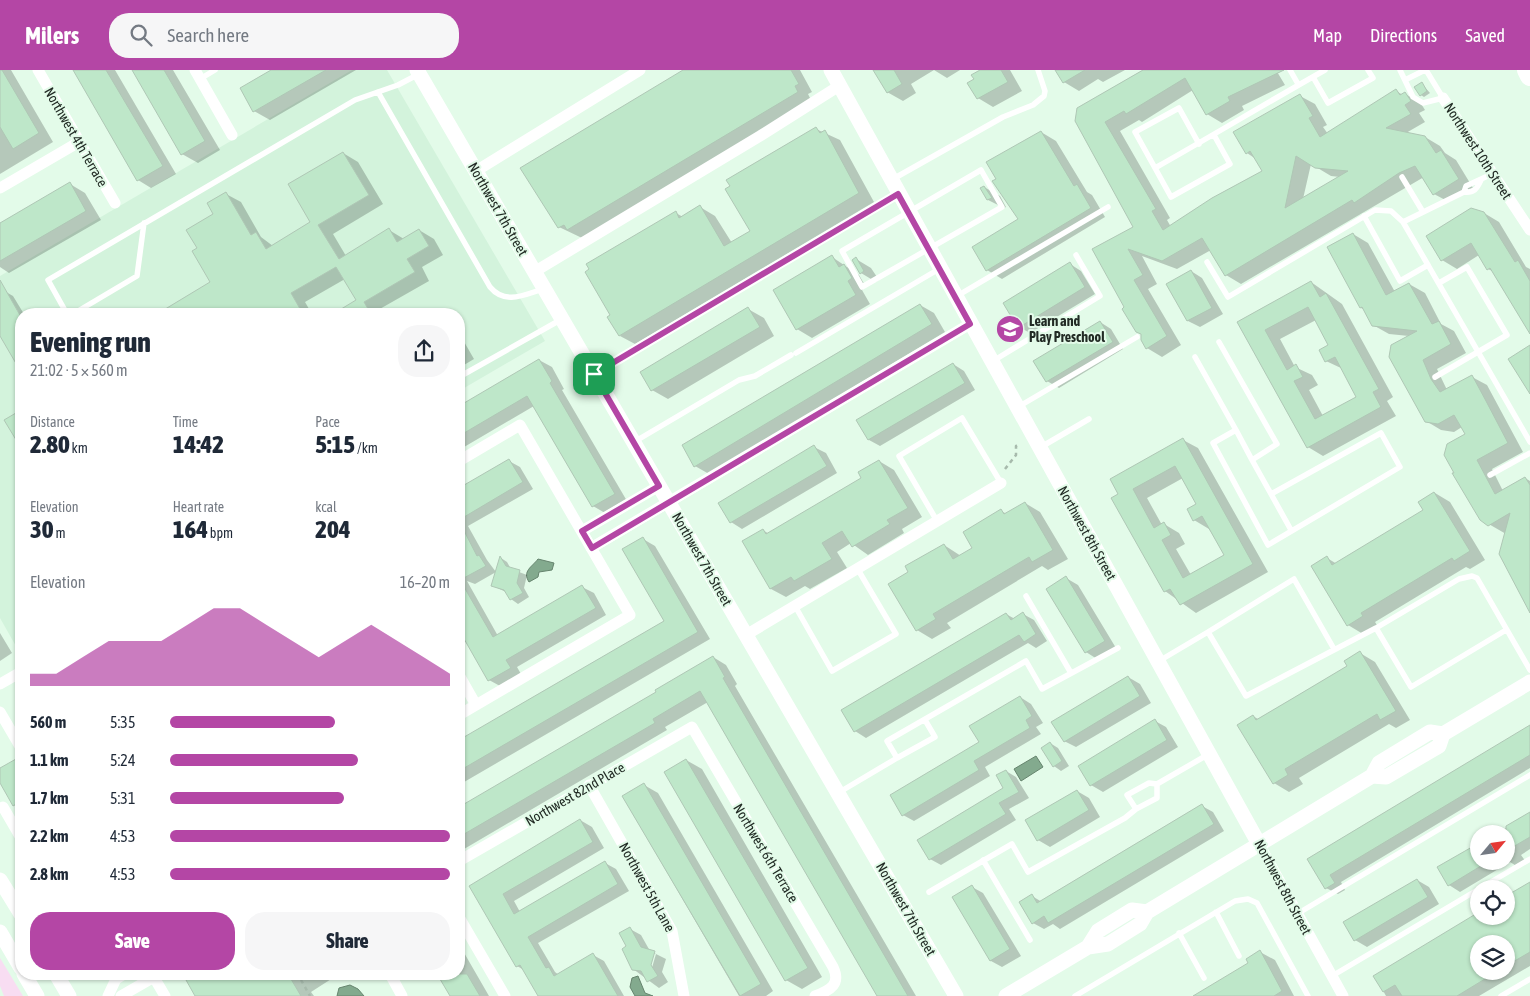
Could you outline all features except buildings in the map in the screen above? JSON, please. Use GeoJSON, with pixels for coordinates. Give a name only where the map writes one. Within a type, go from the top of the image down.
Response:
{"type":"FeatureCollection","features":[{"type":"Feature","properties":{"kind":"highway"},"geometry":{"type":"LineString","coordinates":[[1526,70],[1530,76]]}},
{"type":"Feature","properties":{"kind":"street","name":"Northwest 4th Terrace"},"geometry":{"type":"LineString","coordinates":[[38,70],[115,204]]}},
{"type":"Feature","properties":{"kind":"street"},"geometry":{"type":"LineString","coordinates":[[476,171],[640,70]]}},
{"type":"Feature","properties":{"kind":"street","name":"Northwest 8th Street"},"geometry":{"type":"LineString","coordinates":[[831,70],[1016,408],[1159,661],[1343,996]]}},
{"type":"Feature","properties":{"kind":"street","name":"Northwest 7th Street"},"geometry":{"type":"LineString","coordinates":[[418,72],[956,996]]}},
{"type":"Feature","properties":{"kind":"street"},"geometry":{"type":"LineString","coordinates":[[197,74],[232,135]]}},
{"type":"Feature","properties":{"kind":"street"},"geometry":{"type":"LineString","coordinates":[[534,272],[760,136],[839,86]]}},
{"type":"Feature","properties":{"kind":"street","name":"Northwest 10th Street"},"geometry":{"type":"LineString","coordinates":[[1443,98],[1530,230]]}},
{"type":"Feature","properties":{"kind":"street"},"geometry":{"type":"LineString","coordinates":[[0,188],[79,142]]}},
{"type":"Feature","properties":{"kind":"street"},"geometry":{"type":"LineString","coordinates":[[592,548],[970,324]]}},
{"type":"Feature","properties":{"kind":"street"},"geometry":{"type":"LineString","coordinates":[[465,457],[520,425],[630,614],[465,711]]}},
{"type":"Feature","properties":{"kind":"street"},"geometry":{"type":"LineString","coordinates":[[746,635],[937,521],[1001,478]]}},
{"type":"Feature","properties":{"kind":"street"},"geometry":{"type":"LineString","coordinates":[[582,531],[659,486]]}},
{"type":"Feature","properties":{"kind":"street"},"geometry":{"type":"LineString","coordinates":[[0,684],[15,675]]}},
{"type":"Feature","properties":{"kind":"street"},"geometry":{"type":"LineString","coordinates":[[1006,996],[1088,946],[1108,944],[1140,924],[1147,912],[1372,776],[1386,777],[1439,746],[1443,734],[1530,682]]}},
{"type":"Feature","properties":{"kind":"street"},"geometry":{"type":"LineString","coordinates":[[465,686],[476,705]]}},
{"type":"Feature","properties":{"kind":"street"},"geometry":{"type":"LineString","coordinates":[[0,712],[15,738]]}},
{"type":"Feature","properties":{"kind":"street","name":"Northwest 82nd Place"},"geometry":{"type":"LineString","coordinates":[[465,857],[589,785],[692,728]]}},
{"type":"Feature","properties":{"kind":"street","name":"Northwest 6th Terrace"},"geometry":{"type":"LineString","coordinates":[[692,728],[833,966],[838,980],[832,988],[815,996]]}},
{"type":"Feature","properties":{"kind":"street","name":"Northwest 5th Lane"},"geometry":{"type":"LineString","coordinates":[[589,785],[672,931],[684,996]]}},
{"type":"Feature","properties":{"kind":"street"},"geometry":{"type":"LineString","coordinates":[[1,805],[15,828]]}},
{"type":"Feature","properties":{"kind":"street"},"geometry":{"type":"LineString","coordinates":[[0,880],[15,904]]}},
{"type":"Feature","properties":{"kind":"street"},"geometry":{"type":"LineString","coordinates":[[465,926],[505,996]]}},
{"type":"Feature","properties":{"kind":"street"},"geometry":{"type":"LineString","coordinates":[[0,932],[15,958]]}},
{"type":"Feature","properties":{"kind":"street"},"geometry":{"type":"LineString","coordinates":[[28,980],[37,996]]}},
{"type":"Feature","properties":{"kind":"street"},"geometry":{"type":"LineString","coordinates":[[60,980],[69,996]]}},
{"type":"Feature","properties":{"kind":"street"},"geometry":{"type":"LineString","coordinates":[[108,996],[116,980]]}},
{"type":"Feature","properties":{"kind":"street"},"geometry":{"type":"LineString","coordinates":[[120,996],[146,980]]}},
{"type":"Feature","properties":{"kind":"street"},"geometry":{"type":"LineString","coordinates":[[155,980],[164,996]]}},
{"type":"Feature","properties":{"kind":"street"},"geometry":{"type":"LineString","coordinates":[[393,980],[402,996]]}},
{"type":"Feature","properties":{"kind":"lane"},"geometry":{"type":"LineString","coordinates":[[197,74],[215,70]]}},
{"type":"Feature","properties":{"kind":"lane"},"geometry":{"type":"LineString","coordinates":[[594,374],[895,187],[1003,117],[1040,101],[1045,91],[1038,70]]}},
{"type":"Feature","properties":{"kind":"lane"},"geometry":{"type":"LineString","coordinates":[[1290,70],[1298,84]]}},
{"type":"Feature","properties":{"kind":"lane"},"geometry":{"type":"LineString","coordinates":[[1155,168],[1325,70]]}},
{"type":"Feature","properties":{"kind":"lane"},"geometry":{"type":"LineString","coordinates":[[1313,76],[1328,103],[1373,78],[1368,70]]}},
{"type":"Feature","properties":{"kind":"lane"},"geometry":{"type":"LineString","coordinates":[[1400,70],[1410,93],[1418,101],[1430,102],[1443,98],[1426,70],[1405,80]]}},
{"type":"Feature","properties":{"kind":"lane"},"geometry":{"type":"LineString","coordinates":[[64,308],[48,280],[355,100],[398,85],[418,72]]}},
{"type":"Feature","properties":{"kind":"lane"},"geometry":{"type":"LineString","coordinates":[[378,92],[495,292],[510,298],[544,288]]}},
{"type":"Feature","properties":{"kind":"lane"},"geometry":{"type":"LineString","coordinates":[[1198,144],[1179,108],[1135,132],[1171,197],[1230,164],[1214,135]]}},
{"type":"Feature","properties":{"kind":"lane"},"geometry":{"type":"LineString","coordinates":[[981,170],[1002,207],[862,286],[842,251],[909,212],[981,170]]}},
{"type":"Feature","properties":{"kind":"lane"},"geometry":{"type":"LineString","coordinates":[[1404,222],[1464,192],[1471,192],[1477,189],[1481,180],[1492,174]]}},
{"type":"Feature","properties":{"kind":"lane"},"geometry":{"type":"LineString","coordinates":[[1402,176],[1423,212]]}},
{"type":"Feature","properties":{"kind":"lane"},"geometry":{"type":"LineString","coordinates":[[956,297],[1108,207]]}},
{"type":"Feature","properties":{"kind":"lane"},"geometry":{"type":"LineString","coordinates":[[1208,262],[1228,297],[1375,210],[1382,209],[1391,212],[1404,222],[1530,442]]}},
{"type":"Feature","properties":{"kind":"lane"},"geometry":{"type":"LineString","coordinates":[[1364,216],[1400,281],[1428,265]]}},
{"type":"Feature","properties":{"kind":"lane"},"geometry":{"type":"LineString","coordinates":[[83,308],[137,276],[144,223]]}},
{"type":"Feature","properties":{"kind":"lane"},"geometry":{"type":"LineString","coordinates":[[991,362],[1100,296],[1076,255]]}},
{"type":"Feature","properties":{"kind":"lane"},"geometry":{"type":"LineString","coordinates":[[1434,377],[1507,334],[1466,267],[1439,283]]}},
{"type":"Feature","properties":{"kind":"lane"},"geometry":{"type":"LineString","coordinates":[[634,442],[739,380],[755,376],[794,354],[940,268]]}},
{"type":"Feature","properties":{"kind":"lane"},"geometry":{"type":"LineString","coordinates":[[465,374],[562,319]]}},
{"type":"Feature","properties":{"kind":"lane"},"geometry":{"type":"LineString","coordinates":[[1016,408],[1137,337]]}},
{"type":"Feature","properties":{"kind":"lane"},"geometry":{"type":"LineString","coordinates":[[1219,342],[1278,444],[1252,460]]}},
{"type":"Feature","properties":{"kind":"lane"},"geometry":{"type":"LineString","coordinates":[[1195,356],[1292,530]]}},
{"type":"Feature","properties":{"kind":"lane"},"geometry":{"type":"LineString","coordinates":[[937,521],[899,456],[962,418],[1001,478]]}},
{"type":"Feature","properties":{"kind":"lane"},"geometry":{"type":"LineString","coordinates":[[1039,448],[1089,419]]}},
{"type":"Feature","properties":{"kind":"lane"},"geometry":{"type":"LineString","coordinates":[[1236,430],[1213,443],[1268,544],[1400,467],[1381,434],[1271,494]]}},
{"type":"Feature","properties":{"kind":"lane"},"geometry":{"type":"LineString","coordinates":[[1490,475],[1530,453]]}},
{"type":"Feature","properties":{"kind":"lane"},"geometry":{"type":"LineString","coordinates":[[795,606],[832,671],[896,634],[857,568]]}},
{"type":"Feature","properties":{"kind":"lane"},"geometry":{"type":"LineString","coordinates":[[1208,632],[1246,696],[1334,648],[1376,628],[1459,578],[1472,576],[1477,578],[1530,670]]}},
{"type":"Feature","properties":{"kind":"lane"},"geometry":{"type":"LineString","coordinates":[[1159,661],[1294,580],[1334,648]]}},
{"type":"Feature","properties":{"kind":"lane"},"geometry":{"type":"LineString","coordinates":[[1026,596],[1070,674]]}},
{"type":"Feature","properties":{"kind":"lane"},"geometry":{"type":"LineString","coordinates":[[1376,628],[1411,687],[1506,630]]}},
{"type":"Feature","properties":{"kind":"lane"},"geometry":{"type":"LineString","coordinates":[[897,758],[887,741],[1026,661],[1042,689],[1118,648]]}},
{"type":"Feature","properties":{"kind":"lane"},"geometry":{"type":"LineString","coordinates":[[838,792],[935,737],[925,720]]}},
{"type":"Feature","properties":{"kind":"lane"},"geometry":{"type":"LineString","coordinates":[[1136,810],[1127,794],[1149,783],[1157,784],[1210,753]]}},
{"type":"Feature","properties":{"kind":"lane"},"geometry":{"type":"LineString","coordinates":[[1297,914],[1530,775]]}},
{"type":"Feature","properties":{"kind":"lane"},"geometry":{"type":"LineString","coordinates":[[929,892],[1012,844],[1028,872],[1157,798],[1157,784]]}},
{"type":"Feature","properties":{"kind":"lane"},"geometry":{"type":"LineString","coordinates":[[1494,880],[1530,859]]}},
{"type":"Feature","properties":{"kind":"lane"},"geometry":{"type":"LineString","coordinates":[[983,860],[1030,940]]}},
{"type":"Feature","properties":{"kind":"lane"},"geometry":{"type":"LineString","coordinates":[[1332,976],[1470,894]]}},
{"type":"Feature","properties":{"kind":"lane"},"geometry":{"type":"LineString","coordinates":[[1074,996],[1179,933],[1241,899],[1253,900],[1257,903],[1308,996]]}},
{"type":"Feature","properties":{"kind":"lane"},"geometry":{"type":"LineString","coordinates":[[1216,912],[1239,956]]}},
{"type":"Feature","properties":{"kind":"lane"},"geometry":{"type":"LineString","coordinates":[[1179,933],[1204,978]]}},
{"type":"Feature","properties":{"kind":"lane"},"geometry":{"type":"LineString","coordinates":[[1501,996],[1530,979]]}},
{"type":"Feature","properties":{"kind":"path"},"geometry":{"type":"LineString","coordinates":[[1001,478],[1013,460],[1017,452],[1016,446],[1019,444]]}},
{"type":"Feature","properties":{"kind":"path"},"geometry":{"type":"LineString","coordinates":[[302,980],[310,996]]}},
{"type":"Feature","properties":{"kind":"shaded area"},"geometry":{"type":"Polygon","coordinates":[[[352,70],[387,70],[545,341],[465,388],[465,308],[15,308],[15,644],[0,618],[0,276],[352,70]]]}},
{"type":"Feature","properties":{"kind":"shaded area"},"geometry":{"type":"Polygon","coordinates":[[[538,559],[554,563],[552,570],[539,572],[538,577],[529,582],[527,572],[538,559]]]}},
{"type":"Feature","properties":{"kind":"shaded area"},"geometry":{"type":"Polygon","coordinates":[[[1036,756],[1043,767],[1021,781],[1014,769],[1036,756]]]}},
{"type":"Feature","properties":{"kind":"shaded area"},"geometry":{"type":"Polygon","coordinates":[[[0,958],[23,996],[4,996],[0,986],[0,958]]]}},
{"type":"Feature","properties":{"kind":"shaded area"},"geometry":{"type":"Polygon","coordinates":[[[638,976],[645,993],[653,996],[635,996],[630,987],[632,978],[638,976]]]}},
{"type":"Feature","properties":{"kind":"shaded area"},"geometry":{"type":"Polygon","coordinates":[[[350,985],[358,989],[364,996],[337,996],[339,988],[350,985]]]}},
{"type":"Feature","properties":{"kind":"place","name":"Learn and Play Preschool"},"geometry":{"type":"Point","coordinates":[1010,329]}},
{"type":"Feature","properties":{"kind":"route"},"geometry":{"type":"LineString","coordinates":[[898,194],[970,324],[592,548],[582,531],[659,486],[594,374],[898,194]]}}]}
